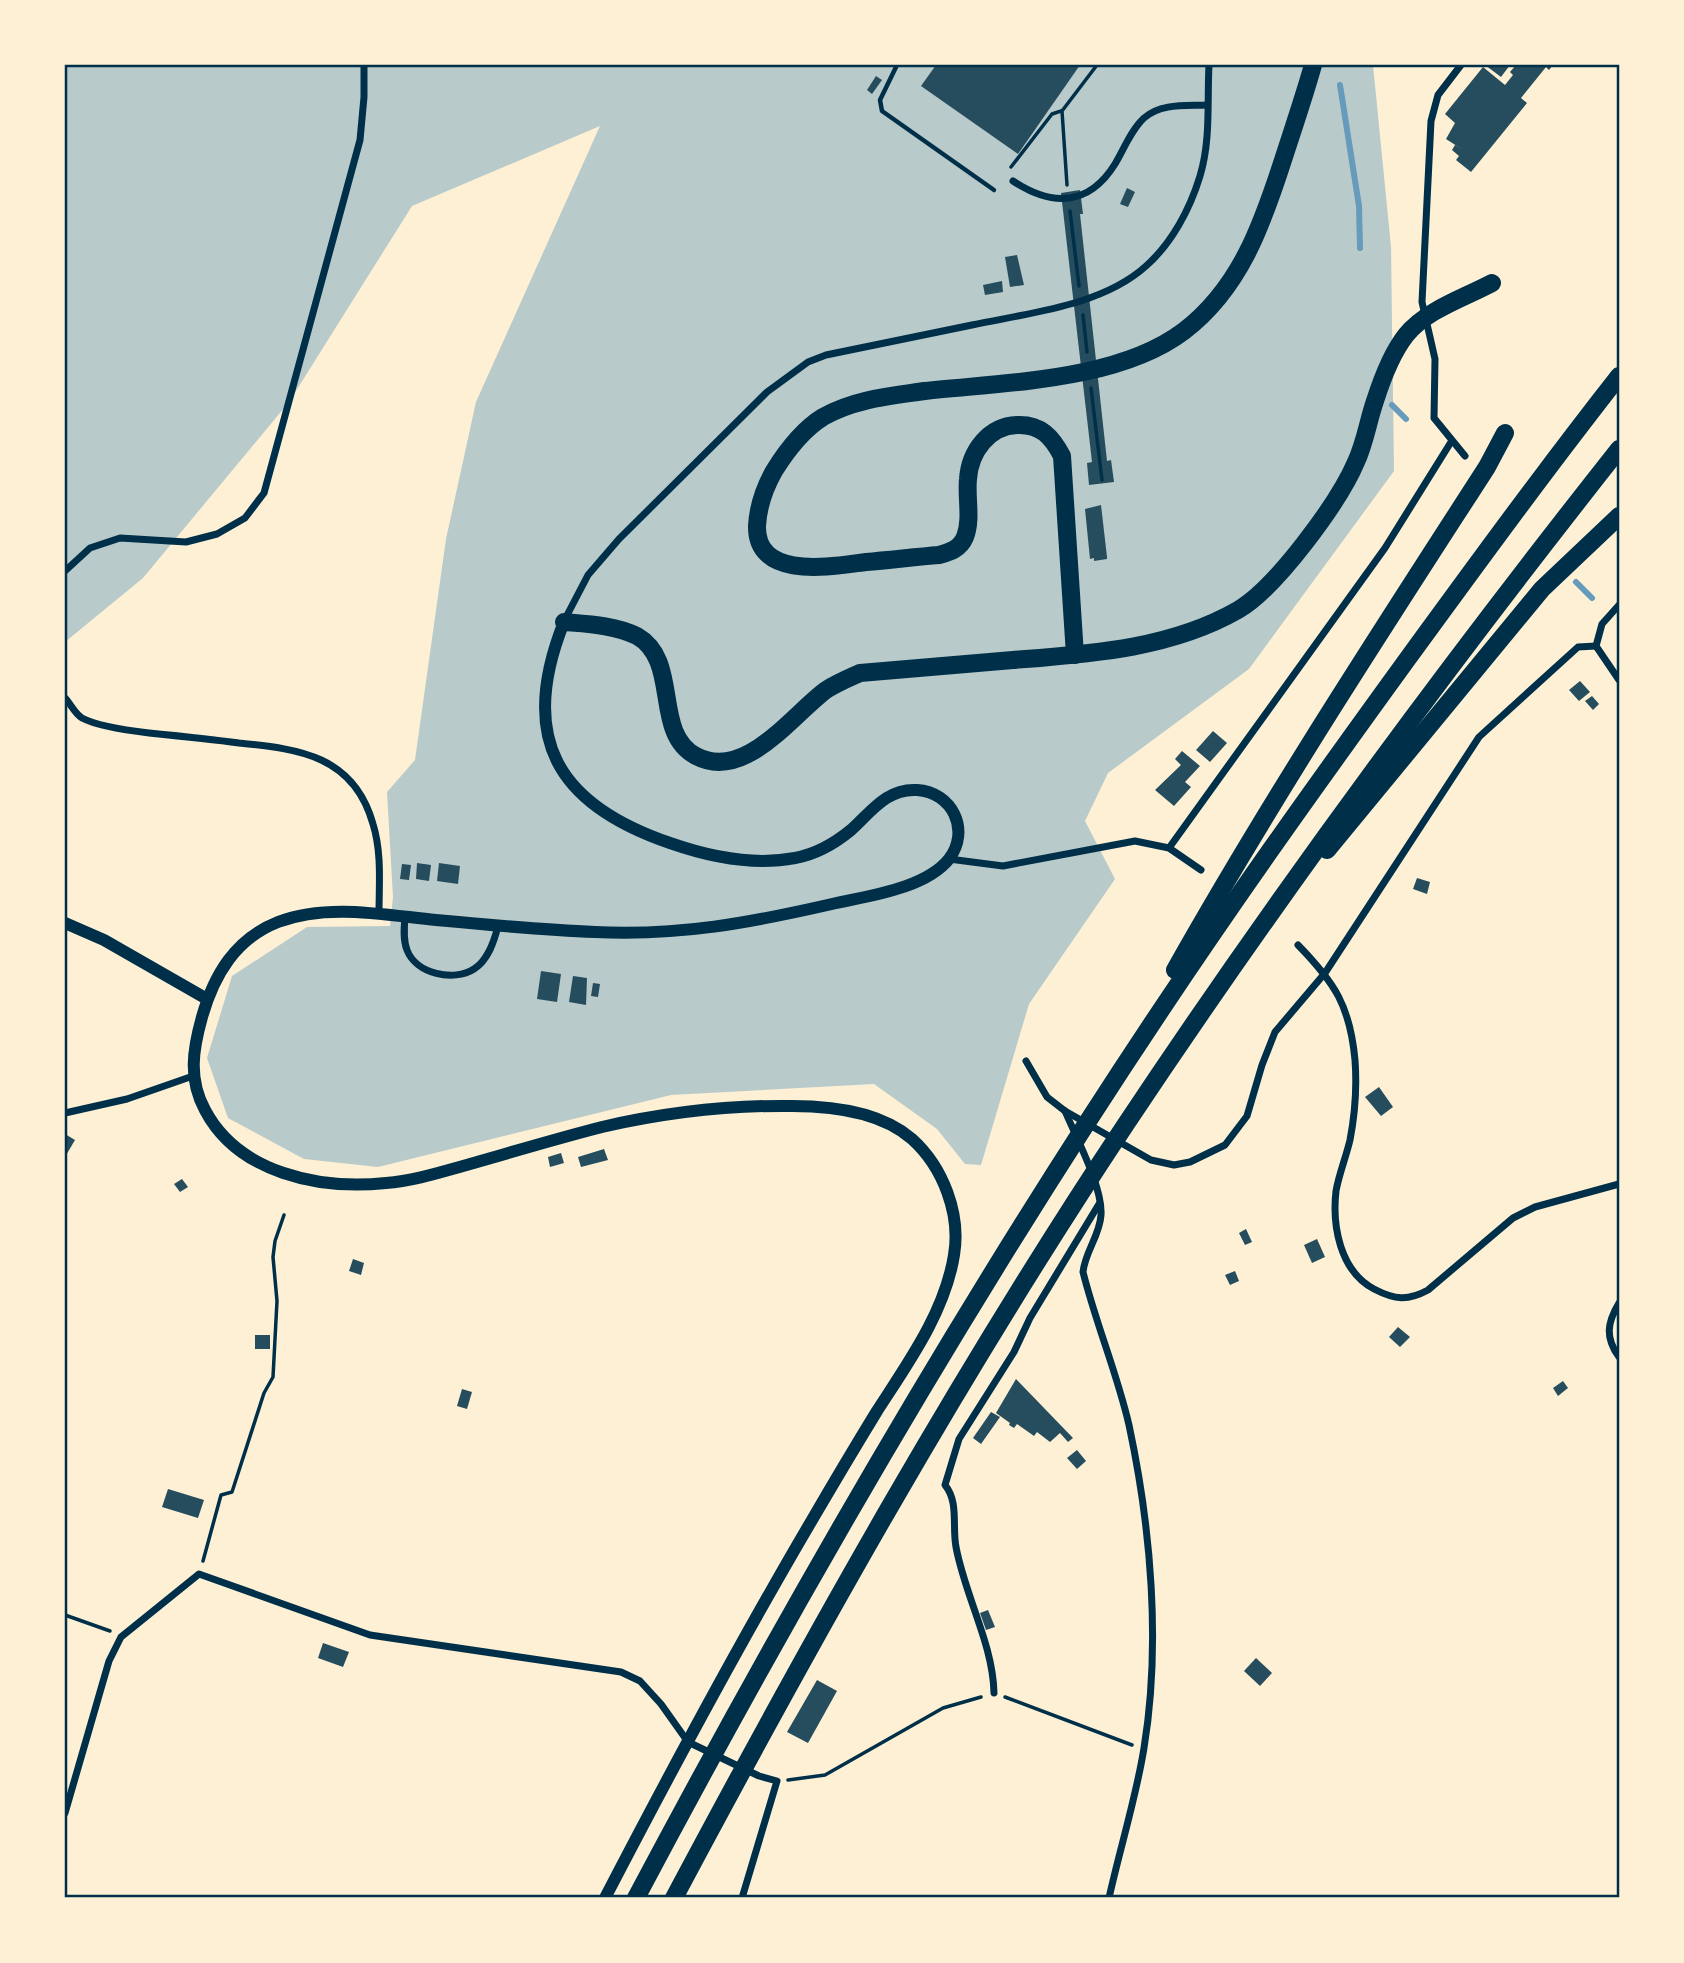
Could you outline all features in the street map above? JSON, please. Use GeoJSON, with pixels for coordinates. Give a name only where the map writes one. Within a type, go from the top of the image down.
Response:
{"type":"FeatureCollection","features":[{"type":"Feature","properties":{"kind":"highway"},"geometry":{"type":"LineString","coordinates":[[1076,655],[1062,456],[1048,433],[1024,425],[1008,425],[994,431],[982,442],[972,458],[968,476],[968,515],[964,541],[954,550],[940,555],[810,568],[779,561],[769,555],[757,533],[758,516],[772,475],[807,428],[824,416],[841,409],[886,396],[1072,374],[1105,367],[1148,352],[1182,332],[1223,292],[1250,250],[1266,214],[1314,65]]}},
{"type":"Feature","properties":{"kind":"highway"},"geometry":{"type":"LineString","coordinates":[[564,622],[613,628],[640,638],[649,646],[661,670],[674,730],[680,742],[698,758],[710,761],[736,760],[750,754],[763,746],[828,689],[860,673],[1123,649],[1173,636],[1220,619],[1241,608],[1260,593],[1283,568],[1342,490],[1357,461],[1383,378],[1407,334],[1421,321],[1492,284]]}},
{"type":"Feature","properties":{"kind":"highway"},"geometry":{"type":"LineString","coordinates":[[636,1898],[739,1707],[873,1472],[955,1335],[1096,1111],[1209,938],[1301,806],[1490,546],[1619,376]]}},
{"type":"Feature","properties":{"kind":"highway"},"geometry":{"type":"LineString","coordinates":[[1096,1111],[1221,889],[1364,656],[1487,467],[1505,433]]}},
{"type":"Feature","properties":{"kind":"highway"},"geometry":{"type":"LineString","coordinates":[[674,1898],[902,1487],[1045,1251],[1124,1127],[1335,821],[1422,703],[1619,449]]}},
{"type":"Feature","properties":{"kind":"highway"},"geometry":{"type":"LineString","coordinates":[[1237,960],[1542,589],[1619,516]]}},
{"type":"Feature","properties":{"kind":"street"},"geometry":{"type":"LineString","coordinates":[[65,571],[90,548],[120,538],[186,542],[217,534],[245,518],[264,492],[360,140],[364,97],[363,65]]}},
{"type":"Feature","properties":{"kind":"street"},"geometry":{"type":"LineString","coordinates":[[605,1898],[805,1531],[917,1347],[944,1292],[954,1255],[956,1225],[944,1186],[922,1149],[896,1128],[863,1114],[823,1107],[766,1106],[626,1122],[383,1184],[331,1183],[296,1176],[265,1166],[230,1144],[207,1115],[193,1076],[194,1051],[207,999],[216,976],[245,940],[265,927],[308,914],[379,914],[498,926],[654,934],[715,929],[886,892],[928,876],[948,859],[958,840],[957,820],[945,800],[935,793],[922,790],[897,792],[886,798],[852,829],[824,849],[805,856],[766,862],[723,857],[685,848],[649,835],[606,814],[586,800],[571,784],[559,766],[551,746],[546,725],[546,682],[551,657],[564,622],[588,575],[619,539],[767,392],[808,362],[826,355],[1068,305],[1126,280],[1146,267],[1178,227],[1201,173],[1207,143],[1209,65]]}},
{"type":"Feature","properties":{"kind":"street"},"geometry":{"type":"LineString","coordinates":[[1461,65],[1438,94],[1430,121],[1422,302],[1435,359],[1434,418],[1465,456]]}},
{"type":"Feature","properties":{"kind":"street"},"geometry":{"type":"LineString","coordinates":[[1013,181],[1030,192],[1052,199],[1076,197],[1099,186],[1144,118],[1165,107],[1207,105]]}},
{"type":"Feature","properties":{"kind":"street"},"geometry":{"type":"LineString","coordinates":[[1169,848],[1385,548],[1451,442]]}},
{"type":"Feature","properties":{"kind":"street"},"geometry":{"type":"LineString","coordinates":[[1619,605],[1602,624],[1597,646],[1619,680]]}},
{"type":"Feature","properties":{"kind":"street"},"geometry":{"type":"LineString","coordinates":[[1026,1061],[1047,1097],[1065,1111],[1138,1153],[1162,1163],[1190,1162],[1225,1146],[1247,1116],[1265,1055],[1275,1032],[1325,973],[1479,737],[1578,647],[1597,646]]}},
{"type":"Feature","properties":{"kind":"street"},"geometry":{"type":"LineString","coordinates":[[65,698],[81,717],[125,730],[282,747],[331,764],[358,790],[373,824],[380,865],[379,914]]}},
{"type":"Feature","properties":{"kind":"street"},"geometry":{"type":"LineString","coordinates":[[948,859],[1003,866],[1135,841],[1169,848],[1201,870]]}},
{"type":"Feature","properties":{"kind":"street"},"geometry":{"type":"LineString","coordinates":[[405,917],[405,948],[410,957],[426,970],[443,974],[456,975],[476,968],[490,950],[498,926]]}},
{"type":"Feature","properties":{"kind":"street"},"geometry":{"type":"LineString","coordinates":[[65,923],[104,940],[207,999]]}},
{"type":"Feature","properties":{"kind":"street"},"geometry":{"type":"LineString","coordinates":[[1298,945],[1325,973],[1348,1017],[1355,1060],[1356,1093],[1350,1140],[1337,1189],[1335,1213],[1343,1254],[1363,1283],[1393,1297],[1412,1299],[1428,1290],[1513,1218],[1535,1207],[1619,1184]]}},
{"type":"Feature","properties":{"kind":"street"},"geometry":{"type":"LineString","coordinates":[[65,1113],[127,1099],[193,1076]]}},
{"type":"Feature","properties":{"kind":"street"},"geometry":{"type":"LineString","coordinates":[[1065,1111],[1099,1194],[1101,1214],[1084,1259],[1083,1272],[1128,1421],[1147,1539],[1152,1664],[1144,1749],[1109,1898]]}},
{"type":"Feature","properties":{"kind":"street"},"geometry":{"type":"LineString","coordinates":[[995,1693],[994,1672],[958,1556],[951,1493],[945,1485],[959,1438],[1014,1352],[1030,1318],[1100,1203]]}},
{"type":"Feature","properties":{"kind":"street"},"geometry":{"type":"LineString","coordinates":[[1619,1303],[1608,1327],[1609,1342],[1619,1357]]}},
{"type":"Feature","properties":{"kind":"street"},"geometry":{"type":"LineString","coordinates":[[65,1813],[110,1661],[121,1637],[199,1574],[370,1635],[621,1672],[640,1681],[688,1742],[760,1776],[777,1781],[742,1898]]}},
{"type":"Feature","properties":{"kind":"lane"},"geometry":{"type":"LineString","coordinates":[[897,65],[880,100],[882,111],[994,190]]}},
{"type":"Feature","properties":{"kind":"path"},"geometry":{"type":"LineString","coordinates":[[1020,156],[1052,114],[1062,111],[1097,65]]}},
{"type":"Feature","properties":{"kind":"path"},"geometry":{"type":"LineString","coordinates":[[1062,111],[1068,188]]}},
{"type":"Feature","properties":{"kind":"path"},"geometry":{"type":"LineString","coordinates":[[1069,202],[1079,286]]}},
{"type":"Feature","properties":{"kind":"path"},"geometry":{"type":"LineString","coordinates":[[1082,313],[1087,355]]}},
{"type":"Feature","properties":{"kind":"path"},"geometry":{"type":"LineString","coordinates":[[1090,383],[1102,480]]}},
{"type":"Feature","properties":{"kind":"path"},"geometry":{"type":"LineString","coordinates":[[199,1574],[221,1495],[232,1492],[255,1419],[273,1377],[276,1301],[273,1257],[275,1241],[284,1215]]}},
{"type":"Feature","properties":{"kind":"path"},"geometry":{"type":"LineString","coordinates":[[65,1615],[97,1625],[121,1637]]}},
{"type":"Feature","properties":{"kind":"path"},"geometry":{"type":"LineString","coordinates":[[777,1781],[825,1775],[943,1708],[995,1693],[1144,1749]]}},
{"type":"Feature","properties":{"kind":"shaded area"},"geometry":{"type":"Polygon","coordinates":[[[65,65],[1373,65],[1391,247],[1394,471],[1249,669],[1108,773],[1085,821],[1115,879],[1029,1004],[981,1165],[965,1164],[937,1129],[874,1084],[671,1095],[378,1167],[304,1159],[228,1118],[207,1058],[232,976],[307,927],[390,926],[393,897],[387,792],[415,760],[446,539],[476,402],[600,126],[412,206],[289,402],[143,578],[65,642],[65,65]]]}},
{"type":"Feature","properties":{"kind":"building"},"geometry":{"type":"Polygon","coordinates":[[[936,65],[1080,65],[1018,154],[921,86],[936,65]]]}},
{"type":"Feature","properties":{"kind":"building"},"geometry":{"type":"Polygon","coordinates":[[[1485,65],[1510,65],[1501,77],[1485,65]]]}},
{"type":"Feature","properties":{"kind":"building"},"geometry":{"type":"Polygon","coordinates":[[[1516,65],[1553,65],[1549,70],[1546,67],[1521,98],[1527,103],[1471,172],[1456,160],[1459,156],[1452,150],[1455,145],[1463,150],[1446,139],[1455,123],[1445,114],[1483,67],[1505,85],[1513,75],[1510,72],[1516,65]]]}},
{"type":"Feature","properties":{"kind":"building"},"geometry":{"type":"Polygon","coordinates":[[[876,76],[882,80],[872,94],[867,90],[876,76]]]}},
{"type":"Feature","properties":{"kind":"building"},"geometry":{"type":"Polygon","coordinates":[[[1127,188],[1135,192],[1128,207],[1120,204],[1127,188]]]}},
{"type":"Feature","properties":{"kind":"building"},"geometry":{"type":"Polygon","coordinates":[[[1080,190],[1083,214],[1080,214],[1107,461],[1111,460],[1114,482],[1089,485],[1087,463],[1092,462],[1061,193],[1080,190]]]}},
{"type":"Feature","properties":{"kind":"building"},"geometry":{"type":"Polygon","coordinates":[[[1017,255],[1024,285],[1010,287],[1005,257],[1017,255]]]}},
{"type":"Feature","properties":{"kind":"building"},"geometry":{"type":"Polygon","coordinates":[[[1002,281],[1003,292],[985,295],[983,285],[1002,281]]]}},
{"type":"Feature","properties":{"kind":"building"},"geometry":{"type":"Polygon","coordinates":[[[1101,505],[1107,559],[1094,561],[1094,558],[1090,559],[1085,509],[1101,505]]]}},
{"type":"Feature","properties":{"kind":"building"},"geometry":{"type":"Polygon","coordinates":[[[1580,681],[1590,692],[1579,701],[1569,690],[1580,681]]]}},
{"type":"Feature","properties":{"kind":"building"},"geometry":{"type":"Polygon","coordinates":[[[1592,696],[1599,704],[1593,710],[1585,701],[1592,696]]]}},
{"type":"Feature","properties":{"kind":"building"},"geometry":{"type":"Polygon","coordinates":[[[1213,731],[1227,743],[1210,762],[1196,750],[1213,731]]]}},
{"type":"Feature","properties":{"kind":"building"},"geometry":{"type":"Polygon","coordinates":[[[1182,751],[1200,766],[1185,782],[1191,787],[1174,806],[1155,790],[1181,765],[1175,759],[1182,751]]]}},
{"type":"Feature","properties":{"kind":"building"},"geometry":{"type":"Polygon","coordinates":[[[417,863],[431,865],[429,881],[416,879],[417,863]]]}},
{"type":"Feature","properties":{"kind":"building"},"geometry":{"type":"Polygon","coordinates":[[[439,863],[460,866],[458,884],[437,881],[439,863]]]}},
{"type":"Feature","properties":{"kind":"building"},"geometry":{"type":"Polygon","coordinates":[[[402,864],[411,865],[409,880],[400,879],[402,864]]]}},
{"type":"Feature","properties":{"kind":"building"},"geometry":{"type":"Polygon","coordinates":[[[1417,878],[1430,882],[1427,894],[1413,889],[1417,878]]]}},
{"type":"Feature","properties":{"kind":"building"},"geometry":{"type":"Polygon","coordinates":[[[541,971],[561,974],[557,1002],[537,999],[541,971]]]}},
{"type":"Feature","properties":{"kind":"building"},"geometry":{"type":"Polygon","coordinates":[[[573,976],[587,978],[586,1005],[569,1002],[573,976]]]}},
{"type":"Feature","properties":{"kind":"building"},"geometry":{"type":"Polygon","coordinates":[[[593,983],[600,984],[598,997],[591,996],[593,983]]]}},
{"type":"Feature","properties":{"kind":"building"},"geometry":{"type":"Polygon","coordinates":[[[1379,1087],[1393,1107],[1381,1116],[1365,1097],[1379,1087]]]}},
{"type":"Feature","properties":{"kind":"building"},"geometry":{"type":"Polygon","coordinates":[[[65,1134],[75,1140],[65,1157],[65,1134]]]}},
{"type":"Feature","properties":{"kind":"building"},"geometry":{"type":"Polygon","coordinates":[[[604,1149],[608,1160],[581,1167],[578,1157],[604,1149]]]}},
{"type":"Feature","properties":{"kind":"building"},"geometry":{"type":"Polygon","coordinates":[[[561,1153],[564,1163],[550,1167],[548,1157],[561,1153]]]}},
{"type":"Feature","properties":{"kind":"building"},"geometry":{"type":"Polygon","coordinates":[[[182,1179],[188,1187],[180,1192],[174,1184],[182,1179]]]}},
{"type":"Feature","properties":{"kind":"building"},"geometry":{"type":"Polygon","coordinates":[[[1246,1229],[1252,1242],[1245,1245],[1239,1233],[1246,1229]]]}},
{"type":"Feature","properties":{"kind":"building"},"geometry":{"type":"Polygon","coordinates":[[[1317,1239],[1325,1257],[1312,1263],[1304,1245],[1317,1239]]]}},
{"type":"Feature","properties":{"kind":"building"},"geometry":{"type":"Polygon","coordinates":[[[353,1259],[364,1263],[361,1275],[349,1271],[353,1259]]]}},
{"type":"Feature","properties":{"kind":"building"},"geometry":{"type":"Polygon","coordinates":[[[1235,1271],[1239,1281],[1230,1285],[1225,1275],[1235,1271]]]}},
{"type":"Feature","properties":{"kind":"building"},"geometry":{"type":"Polygon","coordinates":[[[1398,1327],[1410,1337],[1400,1347],[1389,1337],[1398,1327]]]}},
{"type":"Feature","properties":{"kind":"building"},"geometry":{"type":"Polygon","coordinates":[[[255,1335],[270,1335],[270,1349],[255,1349],[255,1335]]]}},
{"type":"Feature","properties":{"kind":"building"},"geometry":{"type":"Polygon","coordinates":[[[1016,1379],[1073,1438],[1068,1442],[1060,1433],[1050,1442],[1037,1432],[1034,1436],[1017,1424],[1014,1428],[996,1413],[1016,1379]]]}},
{"type":"Feature","properties":{"kind":"building"},"geometry":{"type":"Polygon","coordinates":[[[1563,1381],[1568,1388],[1558,1396],[1553,1388],[1563,1381]]]}},
{"type":"Feature","properties":{"kind":"building"},"geometry":{"type":"Polygon","coordinates":[[[462,1389],[472,1392],[467,1409],[457,1406],[462,1389]]]}},
{"type":"Feature","properties":{"kind":"building"},"geometry":{"type":"Polygon","coordinates":[[[991,1412],[1000,1417],[981,1444],[973,1438],[991,1412]]]}},
{"type":"Feature","properties":{"kind":"building"},"geometry":{"type":"Polygon","coordinates":[[[1077,1450],[1086,1461],[1077,1469],[1067,1458],[1077,1450]]]}},
{"type":"Feature","properties":{"kind":"building"},"geometry":{"type":"Polygon","coordinates":[[[168,1489],[204,1500],[198,1518],[162,1507],[168,1489]]]}},
{"type":"Feature","properties":{"kind":"building"},"geometry":{"type":"Polygon","coordinates":[[[988,1610],[995,1627],[986,1630],[980,1613],[988,1610]]]}},
{"type":"Feature","properties":{"kind":"building"},"geometry":{"type":"Polygon","coordinates":[[[323,1643],[349,1652],[343,1667],[318,1658],[323,1643]]]}},
{"type":"Feature","properties":{"kind":"building"},"geometry":{"type":"Polygon","coordinates":[[[1256,1658],[1272,1673],[1260,1686],[1244,1671],[1256,1658]]]}},
{"type":"Feature","properties":{"kind":"building"},"geometry":{"type":"Polygon","coordinates":[[[817,1680],[837,1691],[808,1743],[787,1732],[817,1680]]]}},
{"type":"Feature","properties":{"kind":"waterway"},"geometry":{"type":"LineString","coordinates":[[1340,85],[1359,206],[1360,248]]}},
{"type":"Feature","properties":{"kind":"waterway"},"geometry":{"type":"LineString","coordinates":[[1392,405],[1406,419]]}},
{"type":"Feature","properties":{"kind":"waterway"},"geometry":{"type":"LineString","coordinates":[[1576,582],[1592,598]]}}]}
